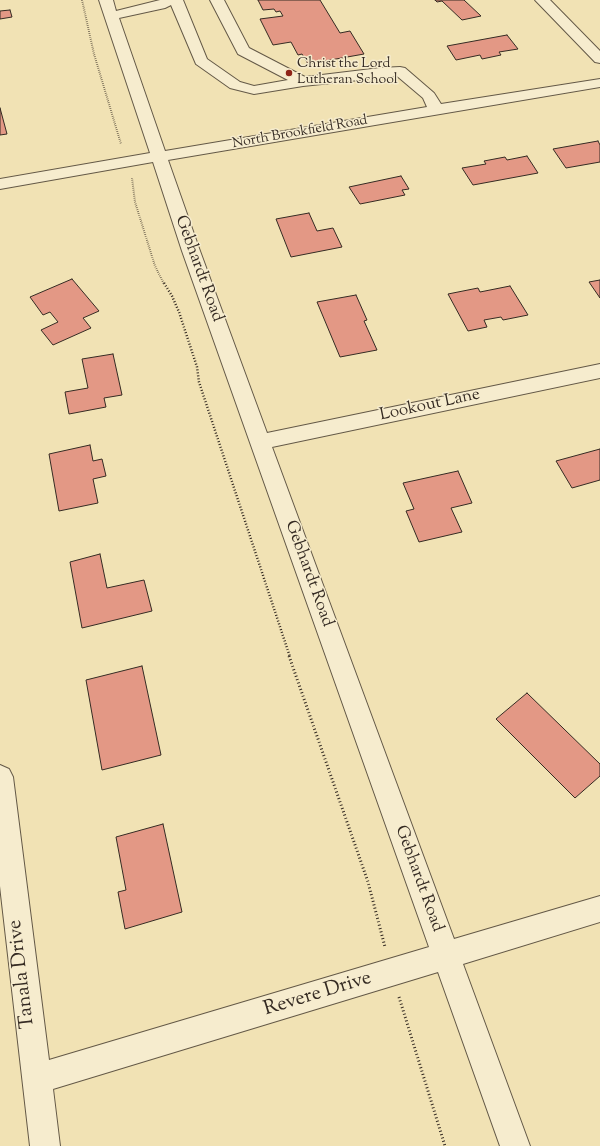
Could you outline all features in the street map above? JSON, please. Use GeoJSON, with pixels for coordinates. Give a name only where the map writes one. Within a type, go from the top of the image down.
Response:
{"type":"FeatureCollection","features":[{"type":"Feature","properties":{"kind":"street"},"geometry":{"type":"LineString","coordinates":[[109,8],[160,5],[171,0]]}},
{"type":"Feature","properties":{"kind":"street"},"geometry":{"type":"LineString","coordinates":[[176,0],[201,61],[235,85],[254,90],[380,72],[400,71],[429,96],[436,110]]}},
{"type":"Feature","properties":{"kind":"street"},"geometry":{"type":"LineString","coordinates":[[217,0],[244,51],[304,82]]}},
{"type":"Feature","properties":{"kind":"street"},"geometry":{"type":"LineString","coordinates":[[542,0],[600,59]]}},
{"type":"Feature","properties":{"kind":"street","name":"Gebhardt Road"},"geometry":{"type":"LineString","coordinates":[[109,8],[191,251],[515,1146]]}},
{"type":"Feature","properties":{"kind":"street","name":"North Brookfield Road"},"geometry":{"type":"LineString","coordinates":[[0,184],[600,83]]}},
{"type":"Feature","properties":{"kind":"street","name":"Lookout Lane"},"geometry":{"type":"LineString","coordinates":[[261,442],[600,371]]}},
{"type":"Feature","properties":{"kind":"street","name":"Tanala Drive"},"geometry":{"type":"LineString","coordinates":[[0,777],[45,1146]]}},
{"type":"Feature","properties":{"kind":"street","name":"Revere Drive"},"geometry":{"type":"LineString","coordinates":[[36,1079],[600,909]]}},
{"type":"Feature","properties":{"kind":"path"},"geometry":{"type":"LineString","coordinates":[[82,0],[94,54],[121,145]]}},
{"type":"Feature","properties":{"kind":"path"},"geometry":{"type":"LineString","coordinates":[[125,163],[131,176],[135,202],[156,266],[162,281],[172,296],[179,312],[197,367],[199,382],[215,431],[297,677],[368,882],[391,973],[445,1146]]}},
{"type":"Feature","properties":{"kind":"building"},"geometry":{"type":"Polygon","coordinates":[[[258,0],[320,0],[340,33],[350,31],[364,54],[308,64],[302,54],[298,55],[291,42],[273,45],[260,19],[283,16],[280,11],[276,12],[274,9],[263,10],[258,0]]]}},
{"type":"Feature","properties":{"kind":"building"},"geometry":{"type":"Polygon","coordinates":[[[435,0],[464,0],[481,16],[462,20],[442,1],[437,2],[435,0]]]}},
{"type":"Feature","properties":{"kind":"building"},"geometry":{"type":"Polygon","coordinates":[[[10,10],[12,17],[0,19],[0,11],[10,10]]]}},
{"type":"Feature","properties":{"kind":"building"},"geometry":{"type":"Polygon","coordinates":[[[507,35],[518,49],[499,52],[501,55],[482,59],[480,55],[456,60],[447,46],[507,35]]]}},
{"type":"Feature","properties":{"kind":"building"},"geometry":{"type":"Polygon","coordinates":[[[0,108],[7,134],[0,135],[0,108]]]}},
{"type":"Feature","properties":{"kind":"building"},"geometry":{"type":"Polygon","coordinates":[[[598,141],[600,145],[600,162],[566,168],[553,149],[598,141]]]}},
{"type":"Feature","properties":{"kind":"building"},"geometry":{"type":"Polygon","coordinates":[[[527,156],[538,173],[473,185],[462,168],[486,164],[484,161],[505,157],[507,160],[527,156]]]}},
{"type":"Feature","properties":{"kind":"building"},"geometry":{"type":"Polygon","coordinates":[[[401,176],[409,189],[402,190],[405,195],[360,204],[349,187],[401,176]]]}},
{"type":"Feature","properties":{"kind":"building"},"geometry":{"type":"Polygon","coordinates":[[[309,213],[317,231],[333,228],[342,247],[291,257],[276,219],[309,213]]]}},
{"type":"Feature","properties":{"kind":"building"},"geometry":{"type":"Polygon","coordinates":[[[72,279],[99,311],[83,318],[91,328],[53,345],[41,330],[58,322],[50,312],[43,315],[30,297],[72,279]]]}},
{"type":"Feature","properties":{"kind":"building"},"geometry":{"type":"Polygon","coordinates":[[[600,280],[600,298],[589,282],[600,280]]]}},
{"type":"Feature","properties":{"kind":"building"},"geometry":{"type":"Polygon","coordinates":[[[510,286],[528,315],[503,320],[501,317],[484,320],[487,327],[468,331],[448,294],[478,288],[480,292],[510,286]]]}},
{"type":"Feature","properties":{"kind":"building"},"geometry":{"type":"Polygon","coordinates":[[[356,295],[367,320],[364,321],[377,350],[340,357],[317,302],[356,295]]]}},
{"type":"Feature","properties":{"kind":"building"},"geometry":{"type":"Polygon","coordinates":[[[113,354],[122,395],[104,398],[106,407],[69,414],[65,392],[88,388],[82,359],[113,354]]]}},
{"type":"Feature","properties":{"kind":"building"},"geometry":{"type":"Polygon","coordinates":[[[90,445],[93,461],[102,459],[106,476],[93,479],[98,503],[59,511],[49,454],[90,445]]]}},
{"type":"Feature","properties":{"kind":"building"},"geometry":{"type":"Polygon","coordinates":[[[600,449],[600,480],[572,488],[556,461],[600,449]]]}},
{"type":"Feature","properties":{"kind":"building"},"geometry":{"type":"Polygon","coordinates":[[[458,471],[472,503],[451,508],[462,532],[419,542],[406,511],[414,509],[403,483],[458,471]]]}},
{"type":"Feature","properties":{"kind":"building"},"geometry":{"type":"Polygon","coordinates":[[[100,554],[107,588],[144,580],[152,611],[82,628],[70,562],[100,554]]]}},
{"type":"Feature","properties":{"kind":"building"},"geometry":{"type":"Polygon","coordinates":[[[142,666],[161,755],[102,770],[86,680],[142,666]]]}},
{"type":"Feature","properties":{"kind":"building"},"geometry":{"type":"Polygon","coordinates":[[[527,693],[600,764],[600,776],[575,798],[496,719],[527,693]]]}},
{"type":"Feature","properties":{"kind":"building"},"geometry":{"type":"Polygon","coordinates":[[[163,824],[182,912],[125,929],[118,892],[126,890],[116,837],[163,824]]]}},
{"type":"Feature","properties":{"kind":"place","name":"Christ the Lord Lutheran School"},"geometry":{"type":"Point","coordinates":[289,73]}}]}
